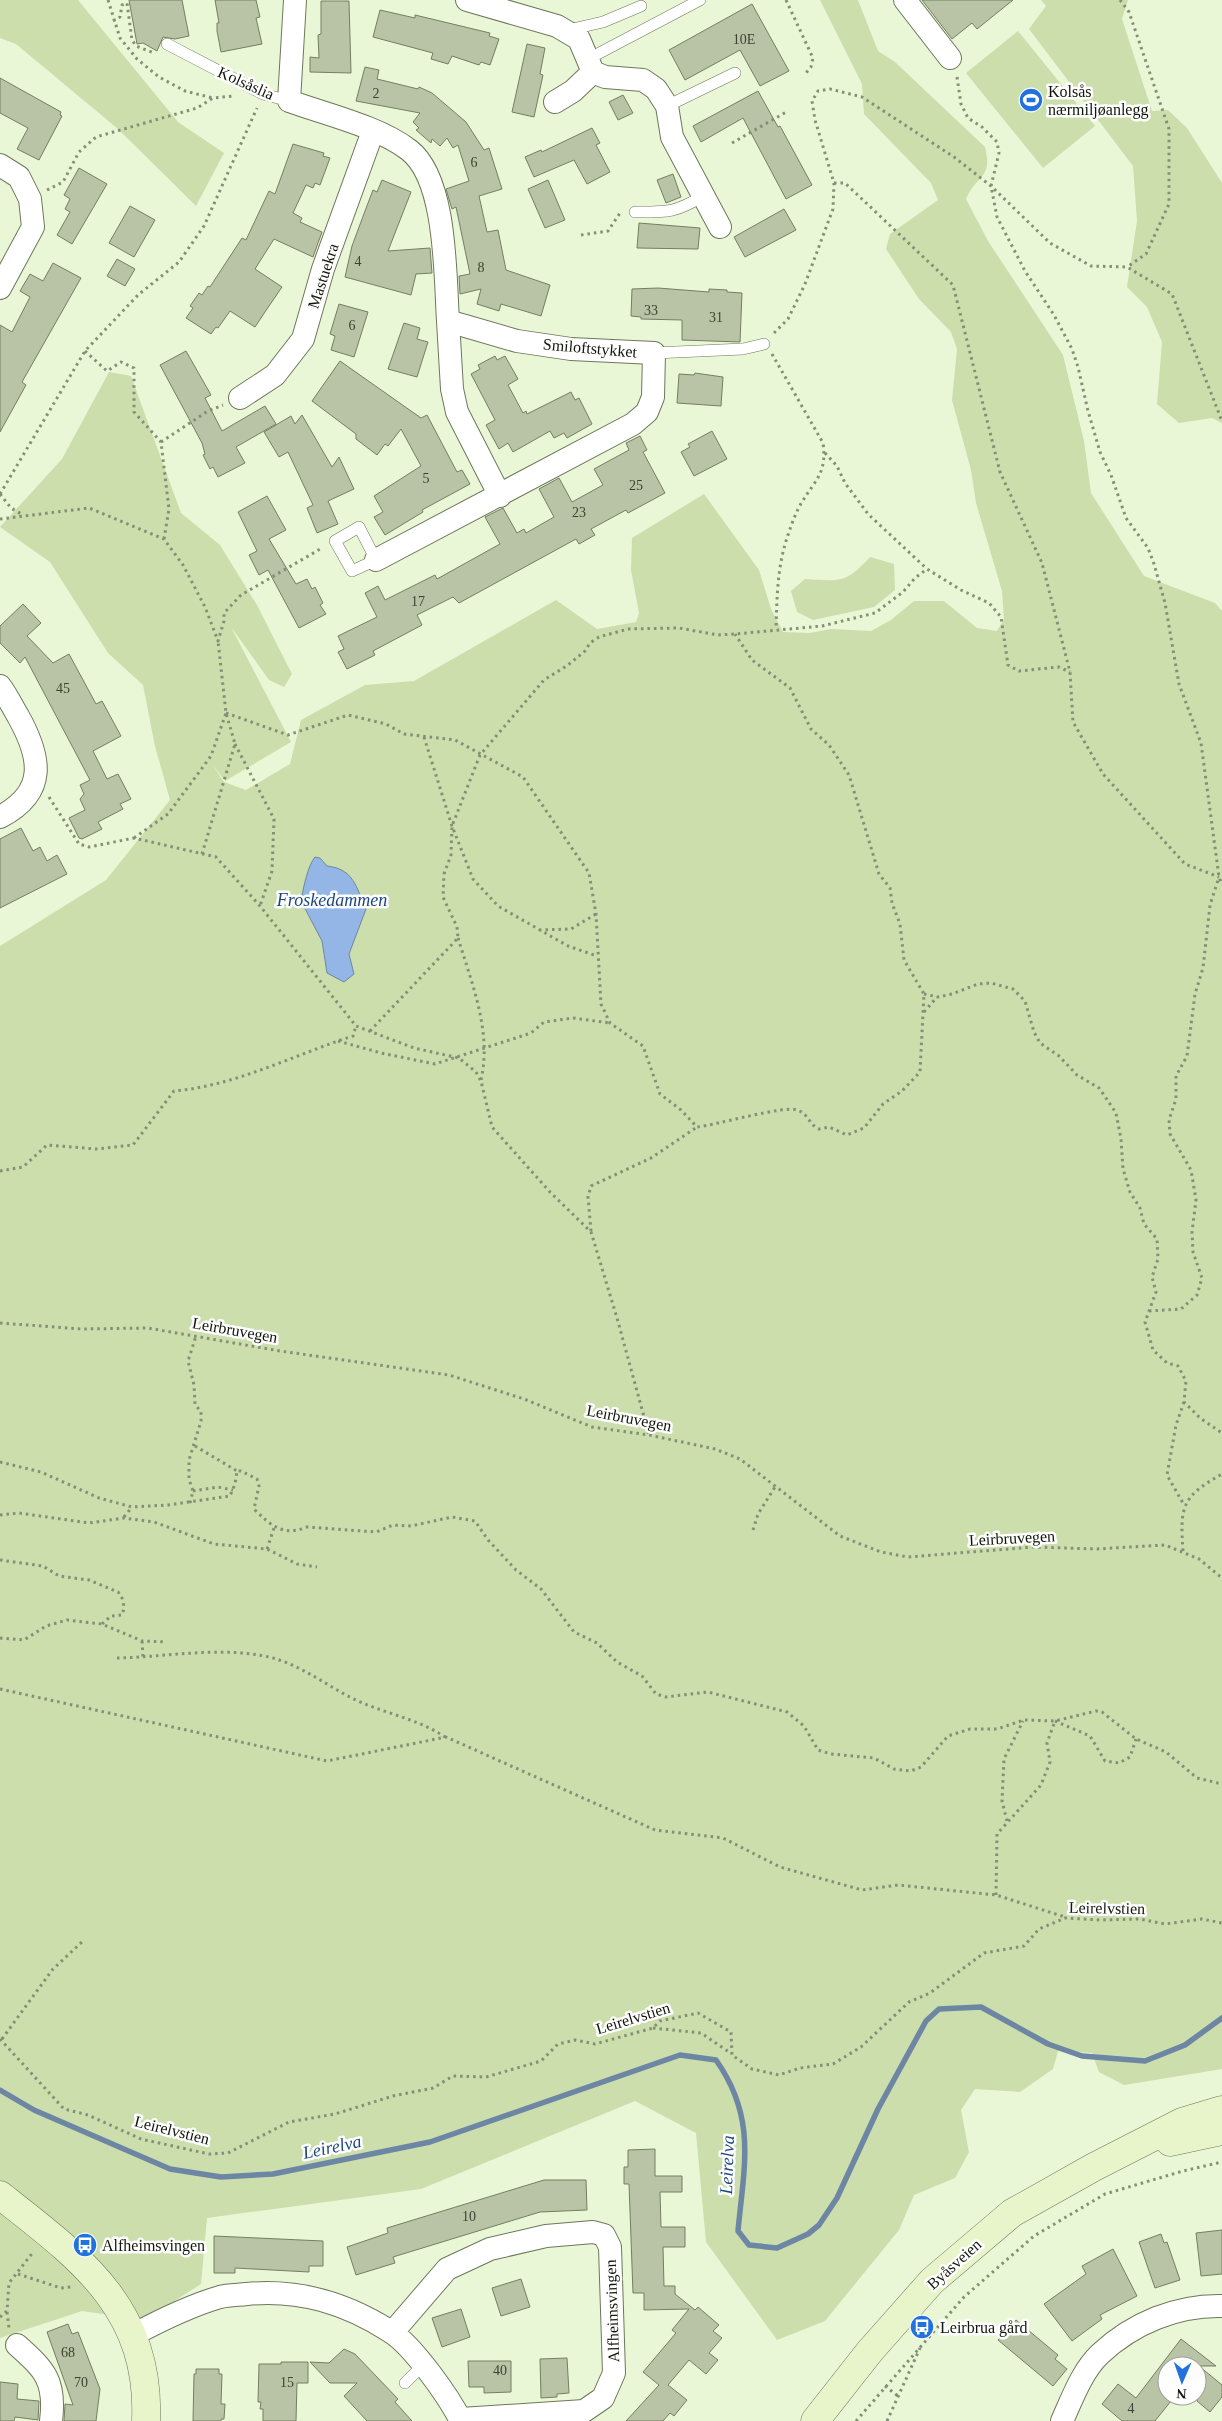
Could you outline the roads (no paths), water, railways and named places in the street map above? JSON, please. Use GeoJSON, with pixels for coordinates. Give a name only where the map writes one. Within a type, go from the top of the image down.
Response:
{"type":"FeatureCollection","features":[{"type":"Feature","properties":{"kind":"main road","name":"Byåsveien"},"geometry":{"type":"LineString","coordinates":[[815,2421],[870,2351],[932,2281],[1012,2213],[1094,2167],[1182,2122],[1222,2110]]}},
{"type":"Feature","properties":{"kind":"main road","name":"Byåsveien"},"geometry":{"type":"LineString","coordinates":[[1130,2150],[1222,2131]]}},
{"type":"Feature","properties":{"kind":"main road"},"geometry":{"type":"LineString","coordinates":[[0,2195],[70,2251],[109,2292],[133,2335],[143,2367],[146,2421]]}},
{"type":"Feature","properties":{"kind":"street","name":"Kolsåslia"},"geometry":{"type":"LineString","coordinates":[[289,101],[295,0]]}},
{"type":"Feature","properties":{"kind":"street"},"geometry":{"type":"LineString","coordinates":[[467,0],[557,26],[579,40],[590,66],[606,77],[643,80],[656,89],[667,106],[672,137],[720,227]]}},
{"type":"Feature","properties":{"kind":"street"},"geometry":{"type":"LineString","coordinates":[[905,0],[950,58]]}},
{"type":"Feature","properties":{"kind":"street"},"geometry":{"type":"LineString","coordinates":[[555,102],[573,90],[590,66]]}},
{"type":"Feature","properties":{"kind":"street"},"geometry":{"type":"LineString","coordinates":[[289,101],[373,131],[410,150],[422,164],[430,179],[436,197],[441,225],[452,389],[457,412],[500,496]]}},
{"type":"Feature","properties":{"kind":"street","name":"Mastuekra"},"geometry":{"type":"LineString","coordinates":[[240,398],[275,375],[302,339],[323,269],[373,131]]}},
{"type":"Feature","properties":{"kind":"street"},"geometry":{"type":"LineString","coordinates":[[0,165],[19,177],[30,199],[32,227],[0,288]]}},
{"type":"Feature","properties":{"kind":"street","name":"Smiloftstykket"},"geometry":{"type":"LineString","coordinates":[[376,560],[633,424],[647,412],[653,397],[654,353],[571,350],[517,341],[448,321]]}},
{"type":"Feature","properties":{"kind":"street"},"geometry":{"type":"LineString","coordinates":[[0,686],[27,732],[36,757],[36,778],[26,799],[0,817]]}},
{"type":"Feature","properties":{"kind":"street","name":"Alfheimsvingen"},"geometry":{"type":"LineString","coordinates":[[133,2335],[183,2310],[214,2299],[262,2293],[298,2294],[340,2305],[392,2333],[423,2365],[461,2420],[584,2411],[603,2398],[614,2374],[610,2247],[604,2235],[592,2232],[546,2236],[490,2248],[447,2269],[392,2333]]}},
{"type":"Feature","properties":{"kind":"street"},"geometry":{"type":"LineString","coordinates":[[1062,2421],[1077,2388],[1099,2355],[1132,2329],[1165,2314],[1202,2305],[1222,2306]]}},
{"type":"Feature","properties":{"kind":"street"},"geometry":{"type":"LineString","coordinates":[[17,2345],[43,2368],[54,2400],[51,2421]]}},
{"type":"Feature","properties":{"kind":"lane"},"geometry":{"type":"LineString","coordinates":[[590,66],[700,0]]}},
{"type":"Feature","properties":{"kind":"lane"},"geometry":{"type":"LineString","coordinates":[[564,30],[603,22],[641,6]]}},
{"type":"Feature","properties":{"kind":"lane","name":"Kolsåslia"},"geometry":{"type":"LineString","coordinates":[[167,44],[248,87],[263,94],[289,101]]}},
{"type":"Feature","properties":{"kind":"lane"},"geometry":{"type":"LineString","coordinates":[[667,106],[735,73]]}},
{"type":"Feature","properties":{"kind":"lane"},"geometry":{"type":"LineString","coordinates":[[635,212],[668,212],[683,208],[703,196]]}},
{"type":"Feature","properties":{"kind":"lane"},"geometry":{"type":"LineString","coordinates":[[654,353],[743,349],[764,344]]}},
{"type":"Feature","properties":{"kind":"lane","name":"Smiloftstykket"},"geometry":{"type":"LineString","coordinates":[[359,527],[376,560],[352,571],[335,541],[359,527]]}},
{"type":"Feature","properties":{"kind":"lane"},"geometry":{"type":"LineString","coordinates":[[405,2384],[423,2365]]}},
{"type":"Feature","properties":{"kind":"water","name":"Froskedammen"},"geometry":{"type":"Polygon","coordinates":[[[315,857],[320,858],[327,866],[336,868],[349,875],[366,909],[349,954],[354,974],[344,982],[327,973],[322,941],[301,901],[308,871],[315,857]]]}},
{"type":"Feature","properties":{"kind":"waterway","name":"Leirelva"},"geometry":{"type":"LineString","coordinates":[[0,2090],[34,2110],[170,2169],[221,2177],[273,2174],[430,2142],[680,2055],[716,2060],[729,2081],[738,2102],[743,2122],[745,2143],[738,2231],[749,2245],[777,2248],[808,2234],[819,2225],[837,2198],[878,2109],[926,2021],[939,2009],[981,2007],[1048,2044],[1082,2056],[1145,2061],[1185,2045],[1222,2018]]}},
{"type":"Feature","properties":{"kind":"place","name":"Kolsås nærmiljøanlegg"},"geometry":{"type":"Point","coordinates":[1031,100]}},
{"type":"Feature","properties":{"kind":"place","name":"Alfheimsvingen"},"geometry":{"type":"Point","coordinates":[85,2245]}},
{"type":"Feature","properties":{"kind":"place","name":"Leirbrua gård"},"geometry":{"type":"Point","coordinates":[922,2327]}}]}
